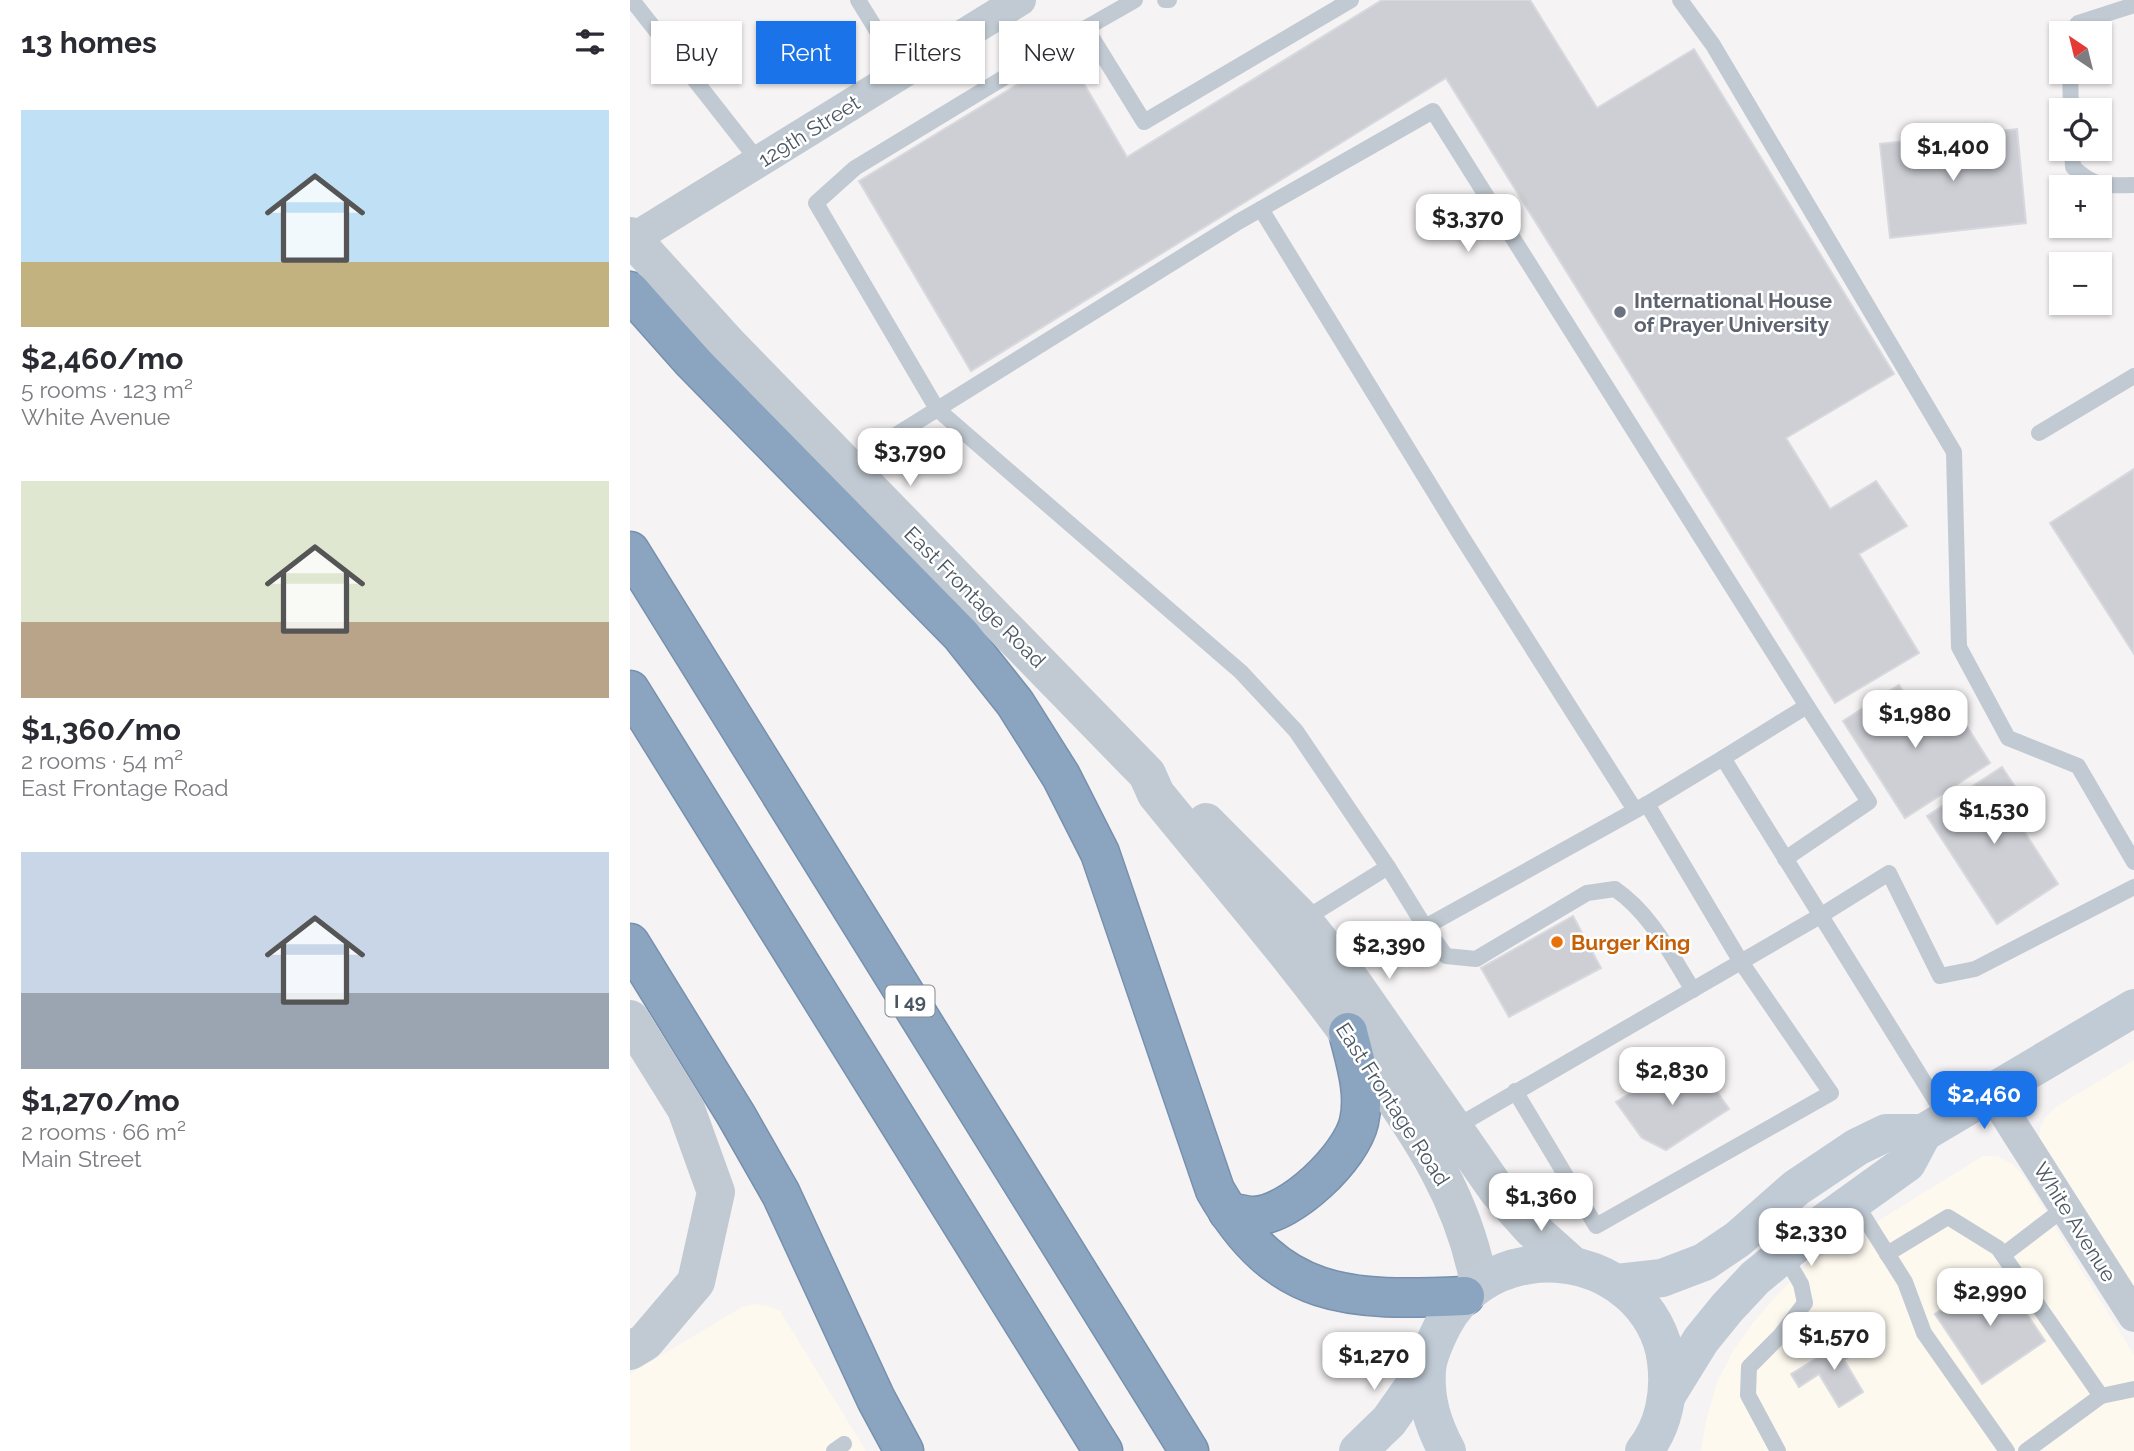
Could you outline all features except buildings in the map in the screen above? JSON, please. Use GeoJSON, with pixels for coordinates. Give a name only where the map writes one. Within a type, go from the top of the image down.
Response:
{"type":"FeatureCollection","features":[{"type":"Feature","properties":{"kind":"highway"},"geometry":{"type":"LineString","coordinates":[[630,291],[692,361],[961,635],[1015,703],[1061,776],[1100,853],[1215,1190],[1228,1212],[1263,1252],[1285,1270],[1308,1283],[1333,1292],[1402,1299],[1472,1290]]}},
{"type":"Feature","properties":{"kind":"highway","name":"I 49"},"geometry":{"type":"LineString","coordinates":[[630,551],[1188,1451]]}},
{"type":"Feature","properties":{"kind":"highway"},"geometry":{"type":"LineString","coordinates":[[630,690],[1103,1451]]}},
{"type":"Feature","properties":{"kind":"highway"},"geometry":{"type":"LineString","coordinates":[[630,943],[736,1115],[781,1195],[876,1399],[904,1451]]}},
{"type":"Feature","properties":{"kind":"highway"},"geometry":{"type":"LineString","coordinates":[[1228,1212],[1256,1216],[1283,1207],[1309,1189],[1349,1146],[1359,1123],[1361,1093],[1348,1032]]}},
{"type":"Feature","properties":{"kind":"main road"},"geometry":{"type":"LineString","coordinates":[[1617,1283],[1662,1278],[1704,1262],[1738,1239],[1796,1188],[1857,1147],[1886,1133],[1935,1126],[2134,1008]]}},
{"type":"Feature","properties":{"kind":"main road"},"geometry":{"type":"LineString","coordinates":[[1667,1395],[1701,1340],[1727,1308],[1783,1253],[1907,1163],[1935,1126]]}},
{"type":"Feature","properties":{"kind":"main road"},"geometry":{"type":"LineString","coordinates":[[1358,1451],[1389,1421],[1427,1367],[1441,1329],[1472,1290],[1514,1267],[1538,1263],[1571,1264],[1592,1270],[1617,1283],[1642,1306],[1658,1332],[1665,1354],[1667,1395],[1650,1447]]}},
{"type":"Feature","properties":{"kind":"main road"},"geometry":{"type":"LineString","coordinates":[[1427,1367],[1427,1394],[1433,1424],[1447,1451]]}},
{"type":"Feature","properties":{"kind":"street","name":"129th Street"},"geometry":{"type":"LineString","coordinates":[[967,21],[981,10],[1020,0]]}},
{"type":"Feature","properties":{"kind":"street","name":"129th Street"},"geometry":{"type":"LineString","coordinates":[[631,238],[760,163],[886,84]]}},
{"type":"Feature","properties":{"kind":"street","name":"East Frontage Road"},"geometry":{"type":"LineString","coordinates":[[631,238],[728,344],[1147,774],[1156,794],[1348,1032],[1433,1157],[1450,1190],[1473,1254],[1472,1290]]}},
{"type":"Feature","properties":{"kind":"street","name":"East Frontage Road"},"geometry":{"type":"LineString","coordinates":[[1147,774],[1166,782],[1303,920],[1353,983],[1503,1196],[1532,1229],[1571,1264]]}},
{"type":"Feature","properties":{"kind":"street"},"geometry":{"type":"LineString","coordinates":[[630,1019],[686,1108],[716,1192],[696,1282],[645,1342],[630,1351]]}},
{"type":"Feature","properties":{"kind":"street","name":"White Avenue"},"geometry":{"type":"LineString","coordinates":[[1992,1093],[2134,1316]]}},
{"type":"Feature","properties":{"kind":"lane"},"geometry":{"type":"LineString","coordinates":[[632,0],[760,163]]}},
{"type":"Feature","properties":{"kind":"lane"},"geometry":{"type":"LineString","coordinates":[[858,0],[871,21]]}},
{"type":"Feature","properties":{"kind":"lane"},"geometry":{"type":"LineString","coordinates":[[1099,21],[1135,0]]}},
{"type":"Feature","properties":{"kind":"lane"},"geometry":{"type":"LineString","coordinates":[[1099,50],[1144,122],[1351,0]]}},
{"type":"Feature","properties":{"kind":"lane"},"geometry":{"type":"LineString","coordinates":[[1681,0],[1713,45],[1954,452],[1959,647],[2008,738],[2078,765],[2134,862]]}},
{"type":"Feature","properties":{"kind":"lane"},"geometry":{"type":"LineString","coordinates":[[2084,21],[2134,5]]}},
{"type":"Feature","properties":{"kind":"lane"},"geometry":{"type":"LineString","coordinates":[[999,81],[855,168],[816,203],[937,409],[1241,671],[1296,731],[1446,956],[1476,959],[1587,893],[1615,889],[1633,901],[1648,918],[1693,989]]}},
{"type":"Feature","properties":{"kind":"lane"},"geometry":{"type":"LineString","coordinates":[[846,466],[1261,209],[1433,111],[1869,802],[1785,859]]}},
{"type":"Feature","properties":{"kind":"lane"},"geometry":{"type":"LineString","coordinates":[[2073,161],[2073,167],[2089,182],[2115,186],[2134,185]]}},
{"type":"Feature","properties":{"kind":"lane"},"geometry":{"type":"LineString","coordinates":[[1261,209],[1460,534],[1741,962],[1831,1093],[1596,1226],[1515,1091]]}},
{"type":"Feature","properties":{"kind":"lane"},"geometry":{"type":"LineString","coordinates":[[2039,433],[2134,376]]}},
{"type":"Feature","properties":{"kind":"lane"},"geometry":{"type":"LineString","coordinates":[[1425,927],[1641,807],[1807,706]]}},
{"type":"Feature","properties":{"kind":"lane"},"geometry":{"type":"LineString","coordinates":[[1723,758],[1821,916],[1935,1126]]}},
{"type":"Feature","properties":{"kind":"lane"},"geometry":{"type":"LineString","coordinates":[[1303,920],[1388,867]]}},
{"type":"Feature","properties":{"kind":"lane"},"geometry":{"type":"LineString","coordinates":[[1454,1128],[1821,916],[1889,873],[1940,976],[1975,969],[2134,887]]}},
{"type":"Feature","properties":{"kind":"lane"},"geometry":{"type":"LineString","coordinates":[[1853,1201],[1905,1282],[1924,1334],[2007,1451]]}},
{"type":"Feature","properties":{"kind":"lane"},"geometry":{"type":"LineString","coordinates":[[2003,1255],[2066,1207]]}},
{"type":"Feature","properties":{"kind":"lane"},"geometry":{"type":"LineString","coordinates":[[1887,1254],[1948,1217],[1998,1248],[2101,1396]]}},
{"type":"Feature","properties":{"kind":"lane"},"geometry":{"type":"LineString","coordinates":[[1778,1451],[1748,1395],[1749,1367],[1780,1336],[1805,1303],[1801,1284],[1783,1253]]}},
{"type":"Feature","properties":{"kind":"lane"},"geometry":{"type":"LineString","coordinates":[[2026,1451],[2101,1396],[2134,1389]]}},
{"type":"Feature","properties":{"kind":"shaded area"},"geometry":{"type":"Polygon","coordinates":[[[2134,1060],[2134,1295],[2039,1142],[2040,1128],[2045,1117],[2056,1107],[2134,1060]]]}},
{"type":"Feature","properties":{"kind":"shaded area"},"geometry":{"type":"Polygon","coordinates":[[[1983,1156],[1998,1156],[2012,1164],[2023,1175],[2134,1355],[2134,1451],[1701,1451],[1717,1382],[1733,1351],[1776,1296],[1810,1263],[1983,1156]]]}},
{"type":"Feature","properties":{"kind":"shaded area"},"geometry":{"type":"Polygon","coordinates":[[[754,1304],[780,1311],[866,1451],[630,1451],[630,1374],[742,1307],[754,1304]]]}},
{"type":"Feature","properties":{"kind":"place","name":"International House of Prayer University"},"geometry":{"type":"Point","coordinates":[1620,312]}},
{"type":"Feature","properties":{"kind":"place","name":"Burger King"},"geometry":{"type":"Point","coordinates":[1557,942]}}]}
